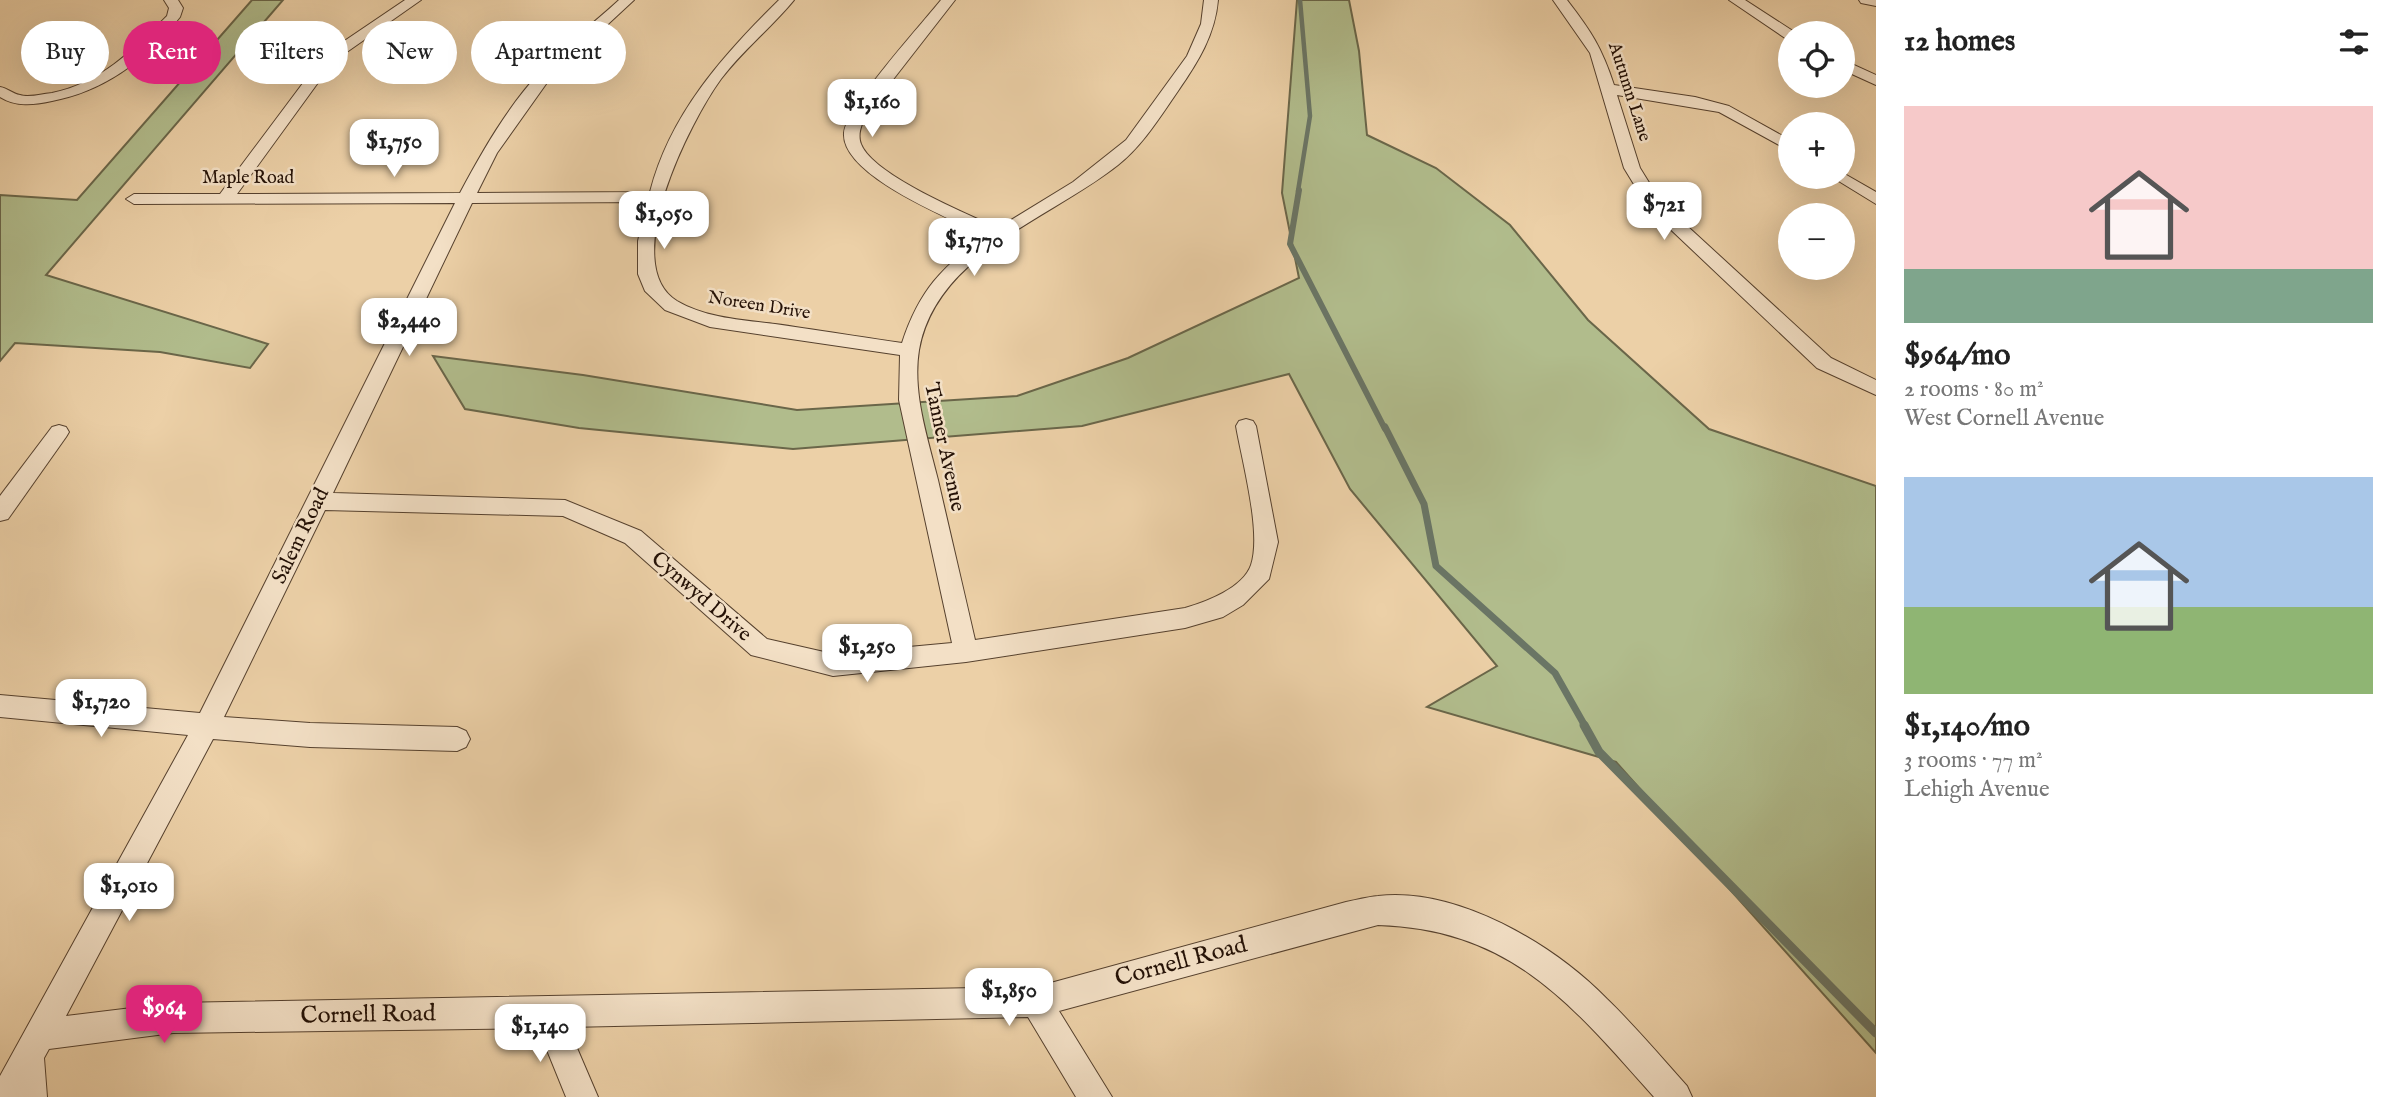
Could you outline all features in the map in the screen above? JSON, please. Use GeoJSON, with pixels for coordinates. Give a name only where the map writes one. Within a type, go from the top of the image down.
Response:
{"type":"FeatureCollection","features":[{"type":"Feature","properties":{"kind":"street"},"geometry":{"type":"LineString","coordinates":[[0,91],[15,99],[31,100],[85,90],[106,80],[124,67],[173,17],[176,8],[172,0]]}},
{"type":"Feature","properties":{"kind":"street"},"geometry":{"type":"LineString","coordinates":[[226,197],[320,70],[339,51],[414,0]]}},
{"type":"Feature","properties":{"kind":"street","name":"Salem Road"},"geometry":{"type":"LineString","coordinates":[[20,1075],[206,726],[319,501],[465,197],[499,137],[533,89],[575,45],[627,0]]}},
{"type":"Feature","properties":{"kind":"street","name":"Noreen Drive"},"geometry":{"type":"LineString","coordinates":[[787,0],[726,61],[699,97],[670,150],[645,247],[645,268],[654,293],[683,313],[740,327],[908,350]]}},
{"type":"Feature","properties":{"kind":"street"},"geometry":{"type":"LineString","coordinates":[[948,0],[860,112],[855,121],[852,139],[861,156],[879,172],[1000,236]]}},
{"type":"Feature","properties":{"kind":"street","name":"Tanner Avenue"},"geometry":{"type":"LineString","coordinates":[[966,652],[909,400],[908,350],[914,324],[933,289],[952,270],[1097,173],[1139,136],[1197,52],[1209,23],[1211,0]]}},
{"type":"Feature","properties":{"kind":"street","name":"Autumn Lane"},"geometry":{"type":"LineString","coordinates":[[1560,0],[1592,43],[1609,89],[1632,168],[1655,205],[1824,363],[1876,388]]}},
{"type":"Feature","properties":{"kind":"street"},"geometry":{"type":"LineString","coordinates":[[1736,0],[1778,27]]}},
{"type":"Feature","properties":{"kind":"street"},"geometry":{"type":"LineString","coordinates":[[1866,0],[1876,2]]}},
{"type":"Feature","properties":{"kind":"street"},"geometry":{"type":"LineString","coordinates":[[1855,71],[1876,82]]}},
{"type":"Feature","properties":{"kind":"street"},"geometry":{"type":"LineString","coordinates":[[1609,89],[1724,109],[1778,138]]}},
{"type":"Feature","properties":{"kind":"street"},"geometry":{"type":"LineString","coordinates":[[1855,186],[1876,199]]}},
{"type":"Feature","properties":{"kind":"street","name":"Maple Road"},"geometry":{"type":"LineString","coordinates":[[134,199],[656,197]]}},
{"type":"Feature","properties":{"kind":"street","name":"Cynwyd Drive"},"geometry":{"type":"LineString","coordinates":[[319,501],[565,508],[633,537],[760,648],[834,665],[966,652],[1185,618],[1216,610],[1235,598],[1261,572],[1267,542],[1246,426]]}},
{"type":"Feature","properties":{"kind":"street"},"geometry":{"type":"LineString","coordinates":[[0,513],[59,432]]}},
{"type":"Feature","properties":{"kind":"street"},"geometry":{"type":"LineString","coordinates":[[0,706],[310,735],[457,739]]}},
{"type":"Feature","properties":{"kind":"street","name":"Cornell Road"},"geometry":{"type":"LineString","coordinates":[[20,1075],[173,1018],[1036,1002],[1378,910],[1411,911],[1457,921],[1519,949],[1557,975],[1595,1008],[1676,1097]]}},
{"type":"Feature","properties":{"kind":"street"},"geometry":{"type":"LineString","coordinates":[[1036,1002],[1072,1064],[1096,1097]]}},
{"type":"Feature","properties":{"kind":"street"},"geometry":{"type":"LineString","coordinates":[[546,1011],[582,1097]]}},
{"type":"Feature","properties":{"kind":"green space"},"geometry":{"type":"Polygon","coordinates":[[[252,0],[283,0],[265,21],[235,21],[235,56],[221,72],[221,35],[252,0]]]}},
{"type":"Feature","properties":{"kind":"green space"},"geometry":{"type":"Polygon","coordinates":[[[1297,0],[1349,0],[1359,51],[1367,135],[1436,168],[1510,225],[1588,320],[1709,429],[1876,486],[1876,1053],[1616,762],[1427,707],[1497,666],[1350,489],[1289,374],[1082,426],[793,449],[579,428],[465,409],[433,356],[583,375],[797,410],[1017,396],[1128,358],[1299,278],[1282,193],[1297,0]]]}},
{"type":"Feature","properties":{"kind":"green space"},"geometry":{"type":"Polygon","coordinates":[[[178,84],[211,84],[46,275],[268,344],[250,368],[160,352],[15,343],[0,361],[0,195],[77,200],[178,84]]]}},
{"type":"Feature","properties":{"kind":"waterway"},"geometry":{"type":"LineString","coordinates":[[1298,191],[1310,116],[1300,0]]}},
{"type":"Feature","properties":{"kind":"waterway"},"geometry":{"type":"LineString","coordinates":[[1299,190],[1290,244],[1385,429]]}},
{"type":"Feature","properties":{"kind":"waterway"},"geometry":{"type":"LineString","coordinates":[[1385,427],[1424,504],[1436,566],[1555,673],[1585,726]]}},
{"type":"Feature","properties":{"kind":"waterway"},"geometry":{"type":"LineString","coordinates":[[1584,725],[1599,752],[1876,1033]]}}]}
